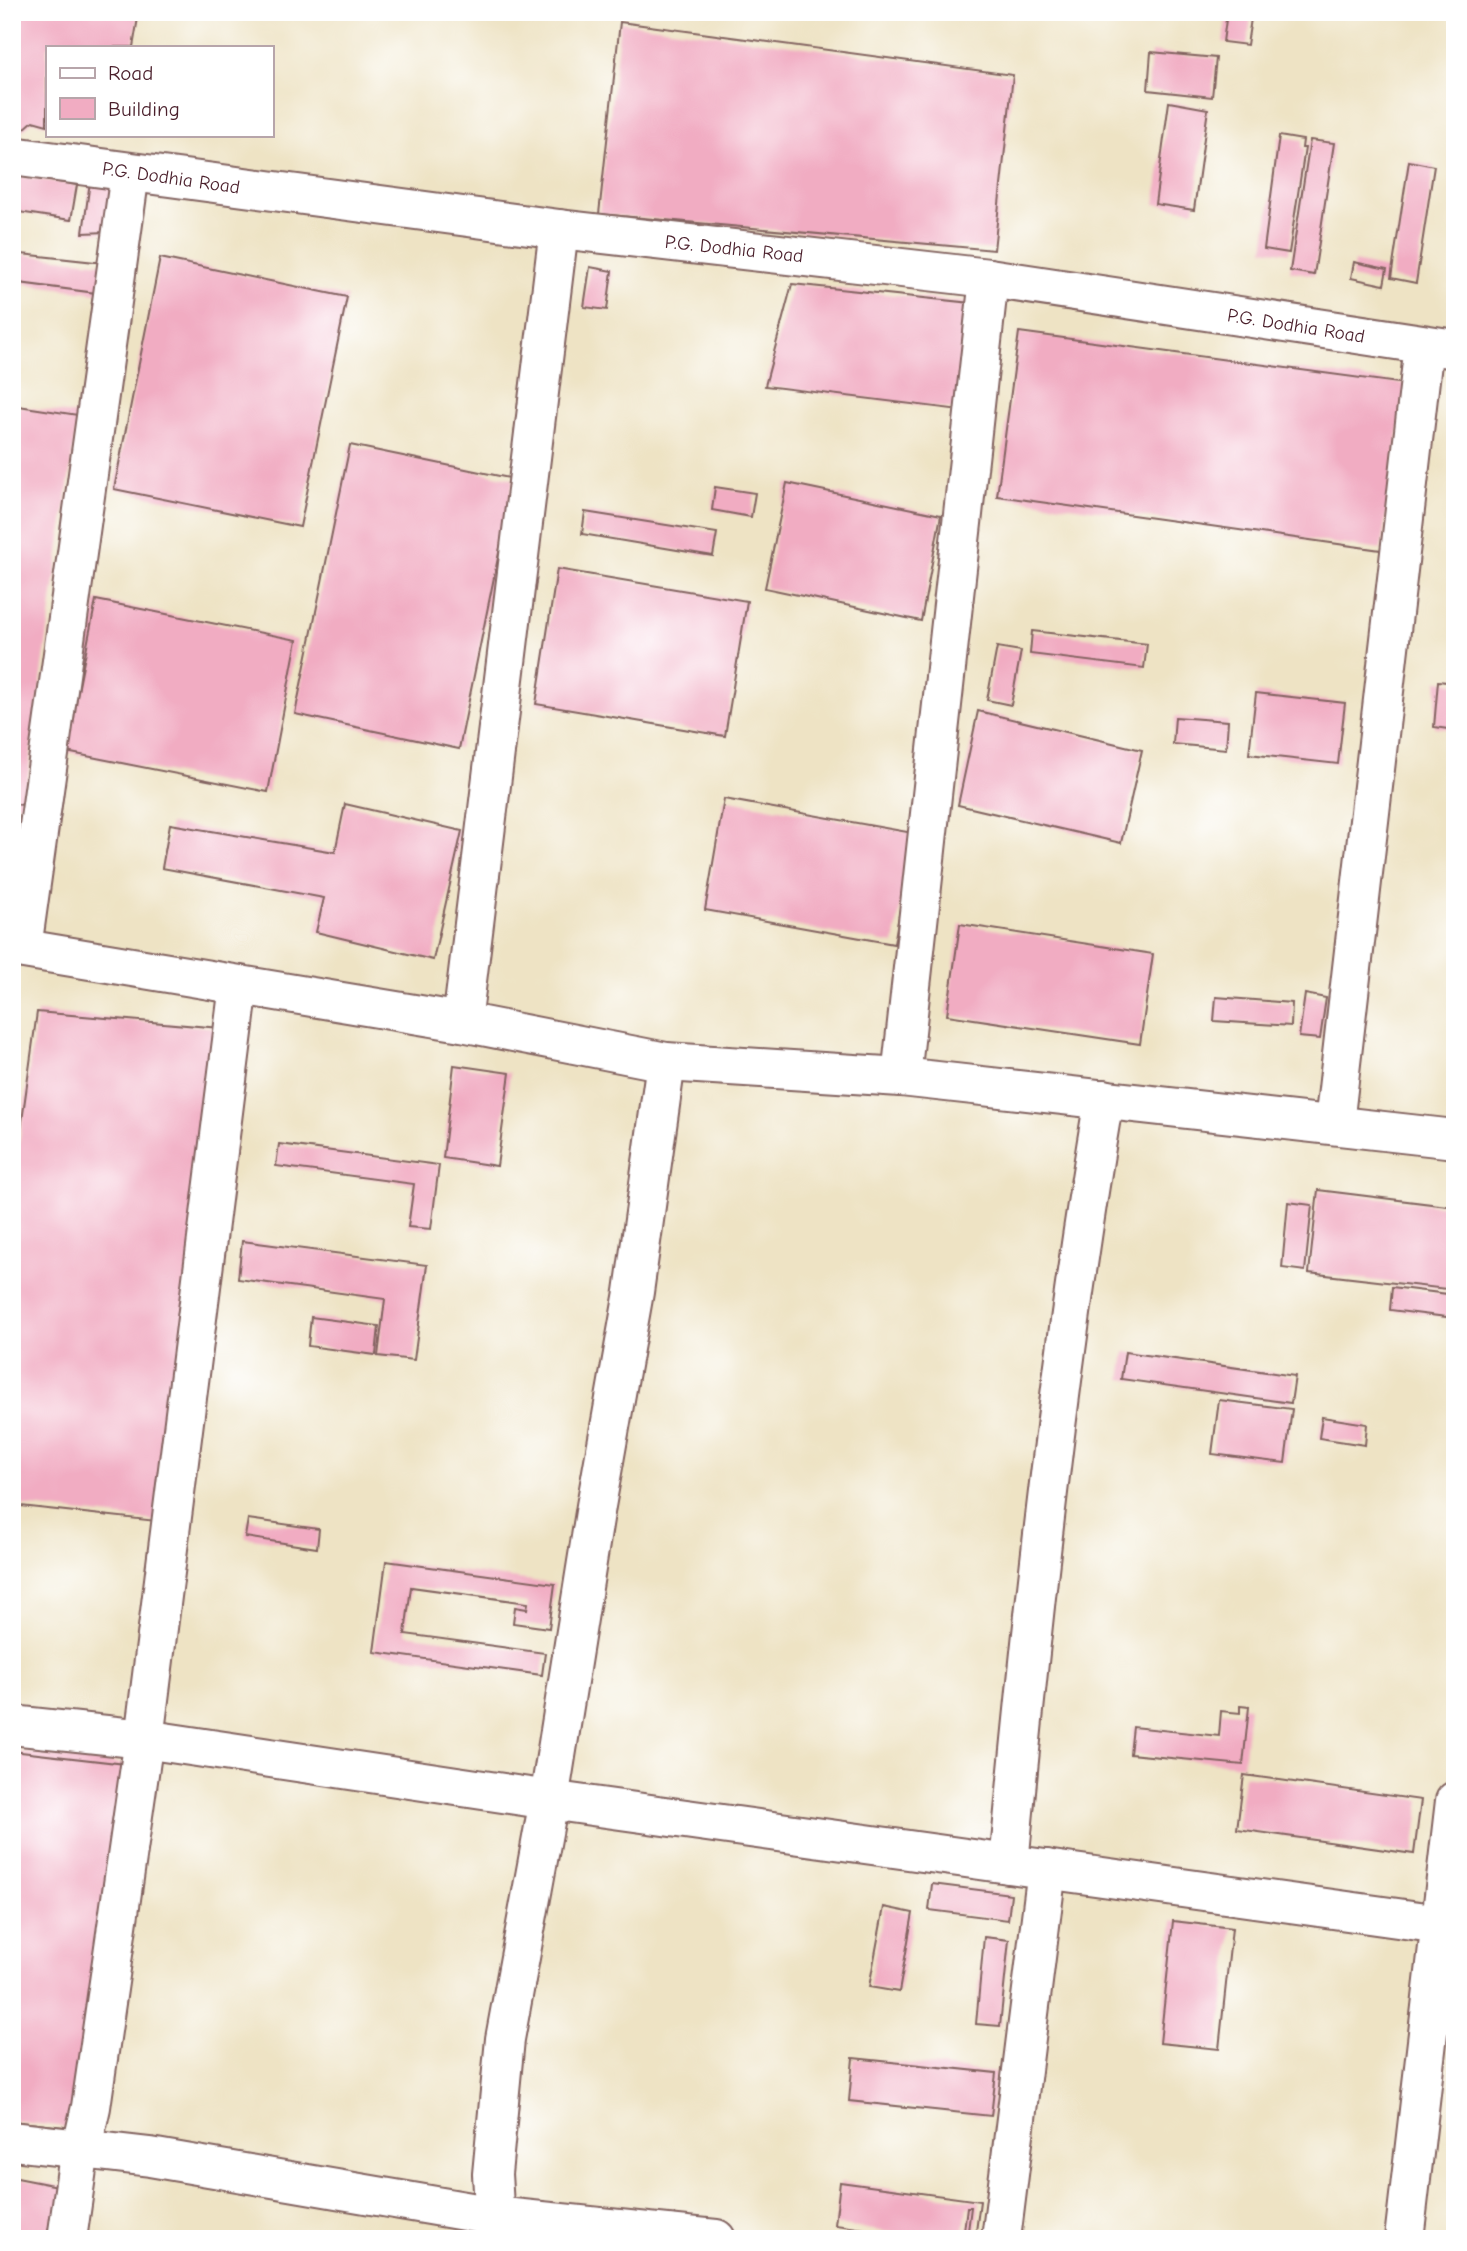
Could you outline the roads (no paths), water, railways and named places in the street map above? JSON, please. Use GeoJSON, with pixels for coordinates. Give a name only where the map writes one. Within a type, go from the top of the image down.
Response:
{"type":"FeatureCollection","features":[{"type":"Feature","properties":{"kind":"street","name":"P.G. Dodhia Road"},"geometry":{"type":"LineString","coordinates":[[12,156],[559,229],[989,278],[1439,347]]}},
{"type":"Feature","properties":{"kind":"street"},"geometry":{"type":"LineString","coordinates":[[130,173],[17,947],[462,1022],[666,1062],[901,1077],[1455,1139]]}},
{"type":"Feature","properties":{"kind":"street"},"geometry":{"type":"LineString","coordinates":[[462,1022],[559,229]]}},
{"type":"Feature","properties":{"kind":"street"},"geometry":{"type":"LineString","coordinates":[[901,1077],[989,278]]}},
{"type":"Feature","properties":{"kind":"street"},"geometry":{"type":"LineString","coordinates":[[1334,1124],[1439,347]]}},
{"type":"Feature","properties":{"kind":"street"},"geometry":{"type":"LineString","coordinates":[[67,2239],[77,2169],[84,2149],[144,1739],[239,985]]}},
{"type":"Feature","properties":{"kind":"street"},"geometry":{"type":"LineString","coordinates":[[495,2227],[492,2174],[505,2039],[550,1800],[596,1506],[634,1292],[666,1062]]}},
{"type":"Feature","properties":{"kind":"street"},"geometry":{"type":"LineString","coordinates":[[1009,1864],[1030,1640],[1084,1217],[1104,1099]]}},
{"type":"Feature","properties":{"kind":"street"},"geometry":{"type":"LineString","coordinates":[[12,1725],[144,1739],[550,1800],[1448,1925]]}},
{"type":"Feature","properties":{"kind":"street"},"geometry":{"type":"LineString","coordinates":[[1404,2239],[1448,1925],[1455,1801]]}},
{"type":"Feature","properties":{"kind":"street"},"geometry":{"type":"LineString","coordinates":[[1000,2239],[1047,1869]]}},
{"type":"Feature","properties":{"kind":"street"},"geometry":{"type":"LineString","coordinates":[[12,2141],[150,2157],[495,2227],[716,2239]]}}]}
